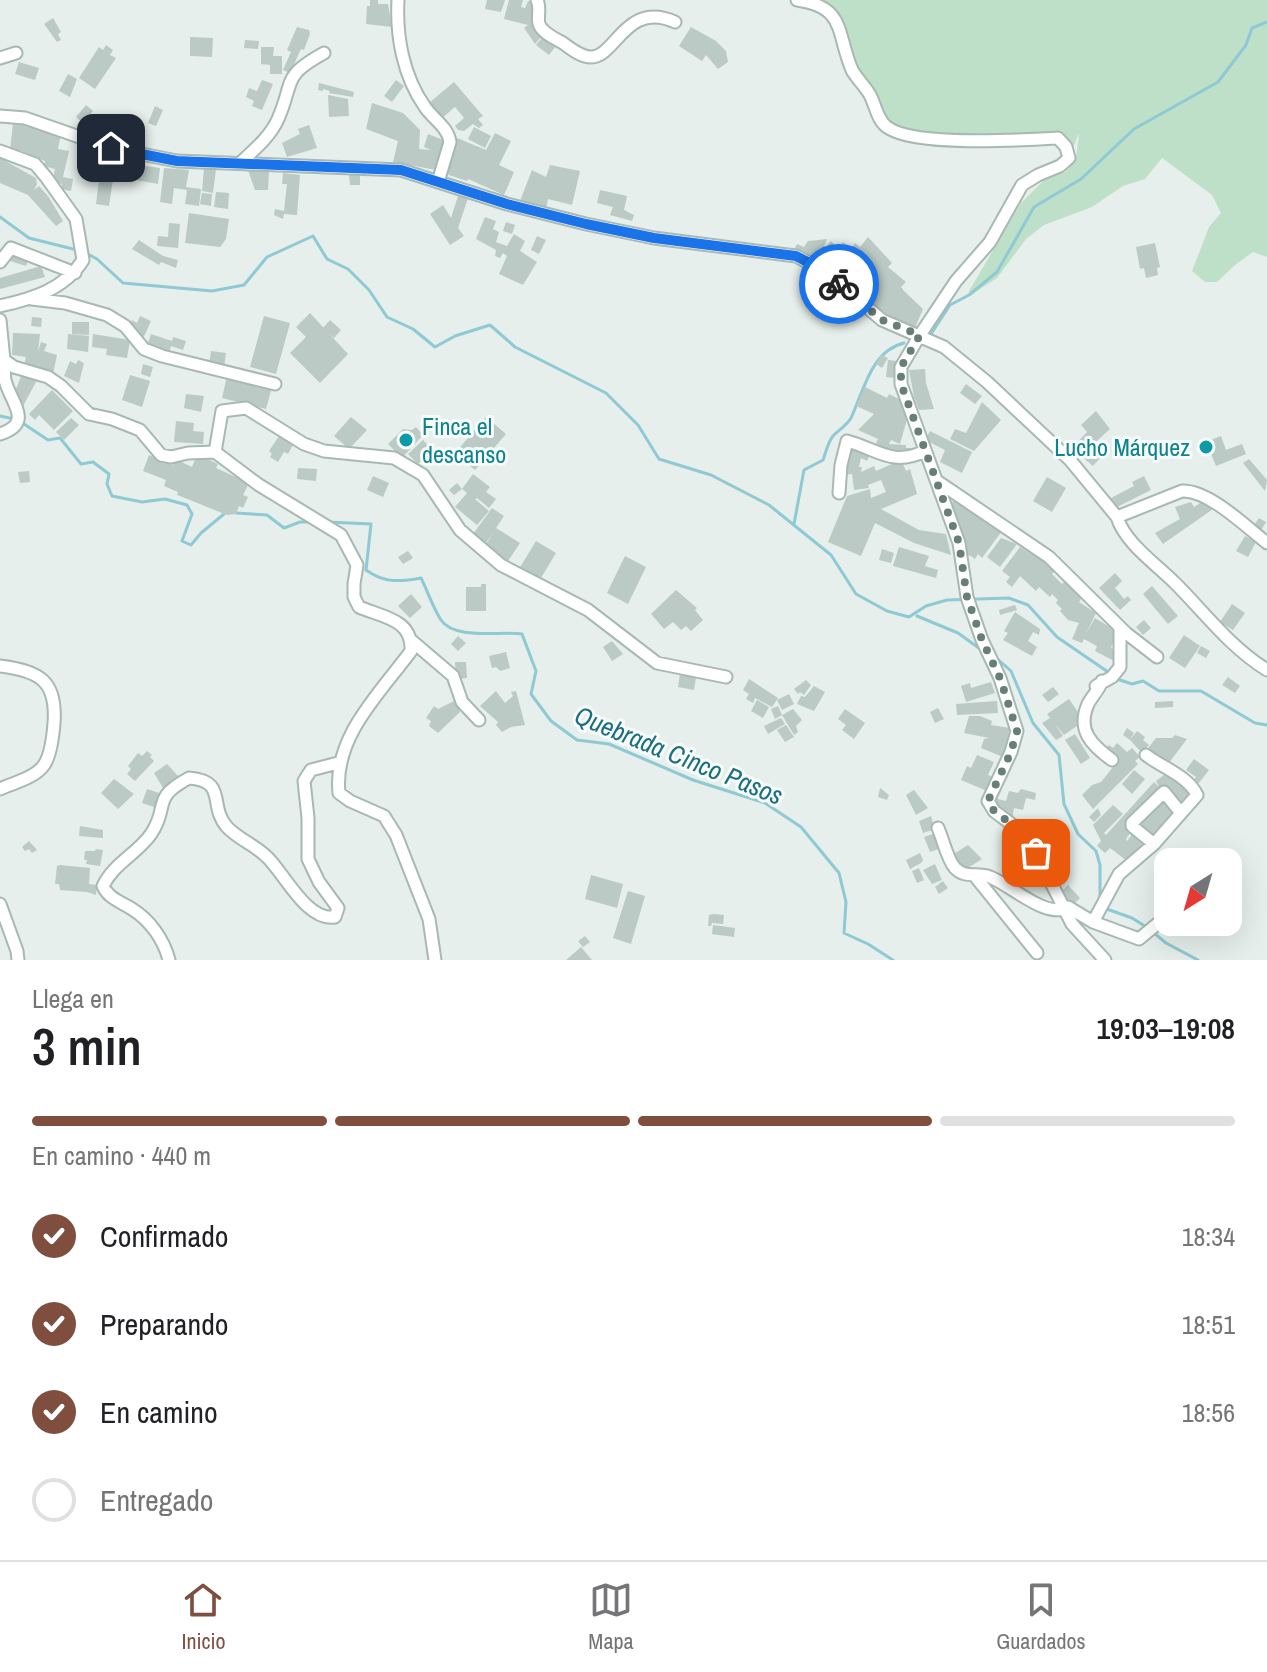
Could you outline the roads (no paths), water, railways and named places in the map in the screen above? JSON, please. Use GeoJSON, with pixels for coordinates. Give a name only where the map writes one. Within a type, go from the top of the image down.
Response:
{"type":"FeatureCollection","features":[{"type":"Feature","properties":{"kind":"street"},"geometry":{"type":"LineString","coordinates":[[398,0],[397,33],[415,87],[424,106],[449,135],[450,142],[438,182]]}},
{"type":"Feature","properties":{"kind":"street"},"geometry":{"type":"LineString","coordinates":[[537,0],[540,25],[546,32],[587,57],[597,56],[618,35],[650,15],[659,15],[675,22]]}},
{"type":"Feature","properties":{"kind":"street"},"geometry":{"type":"LineString","coordinates":[[797,0],[824,6],[834,18],[853,72],[870,95],[877,115],[886,127],[924,137],[998,143],[1058,138],[1066,147],[1069,158],[1060,166],[1022,185],[990,242],[956,281],[920,335],[901,367],[901,384],[959,543],[968,598],[1017,731],[1011,752],[988,801],[994,811],[1022,832],[1072,924],[1105,960]]}},
{"type":"Feature","properties":{"kind":"street"},"geometry":{"type":"LineString","coordinates":[[0,58],[16,53]]}},
{"type":"Feature","properties":{"kind":"street"},"geometry":{"type":"LineString","coordinates":[[240,163],[265,139],[278,119],[290,79],[303,65],[324,53]]}},
{"type":"Feature","properties":{"kind":"street"},"geometry":{"type":"LineString","coordinates":[[0,116],[25,118],[111,148],[177,161],[401,170],[507,204],[586,224],[654,238],[796,256],[823,270],[882,320],[944,347],[987,382],[1070,460],[1136,545],[1195,603],[1219,632],[1267,670]]}},
{"type":"Feature","properties":{"kind":"street"},"geometry":{"type":"LineString","coordinates":[[0,151],[35,164],[76,219],[83,260],[75,273],[32,299],[0,306]]}},
{"type":"Feature","properties":{"kind":"street"},"geometry":{"type":"LineString","coordinates":[[0,262],[11,248],[75,273]]}},
{"type":"Feature","properties":{"kind":"street"},"geometry":{"type":"LineString","coordinates":[[32,299],[65,303],[107,315],[125,326],[144,349],[162,356],[275,384]]}},
{"type":"Feature","properties":{"kind":"street"},"geometry":{"type":"LineString","coordinates":[[0,320],[5,380],[18,410],[18,420],[12,429],[0,434]]}},
{"type":"Feature","properties":{"kind":"street"},"geometry":{"type":"LineString","coordinates":[[4,360],[24,371],[48,377],[89,414],[140,430],[161,455],[171,457],[215,452],[259,485],[341,535],[357,565],[354,597],[359,607],[406,627],[412,641],[453,676],[462,702],[479,720]]}},
{"type":"Feature","properties":{"kind":"street"},"geometry":{"type":"LineString","coordinates":[[215,452],[222,411],[246,408],[304,444],[324,451],[394,458],[423,475],[460,530],[501,565],[588,610],[657,663],[726,677]]}},
{"type":"Feature","properties":{"kind":"street"},"geometry":{"type":"LineString","coordinates":[[839,493],[847,441],[886,457],[906,458],[925,451]]}},
{"type":"Feature","properties":{"kind":"street"},"geometry":{"type":"LineString","coordinates":[[937,480],[1049,557],[1120,627],[1157,657]]}},
{"type":"Feature","properties":{"kind":"street"},"geometry":{"type":"LineString","coordinates":[[1117,517],[1182,491],[1190,491],[1228,512],[1267,543]]}},
{"type":"Feature","properties":{"kind":"street"},"geometry":{"type":"LineString","coordinates":[[1112,760],[1087,739],[1087,706],[1110,676],[1120,627]]}},
{"type":"Feature","properties":{"kind":"street"},"geometry":{"type":"LineString","coordinates":[[412,641],[411,651],[374,697],[343,750],[338,763],[339,793],[384,816],[396,835],[429,919],[435,960]]}},
{"type":"Feature","properties":{"kind":"street"},"geometry":{"type":"LineString","coordinates":[[0,666],[25,669],[45,681],[55,701],[53,738],[43,766],[24,779],[0,789]]}},
{"type":"Feature","properties":{"kind":"street"},"geometry":{"type":"LineString","coordinates":[[1088,698],[1110,676]]}},
{"type":"Feature","properties":{"kind":"street"},"geometry":{"type":"LineString","coordinates":[[1095,919],[1119,874],[1154,844],[1197,793],[1176,773],[1163,769],[1146,755]]}},
{"type":"Feature","properties":{"kind":"street"},"geometry":{"type":"LineString","coordinates":[[169,960],[161,939],[149,924],[108,894],[103,886],[108,876],[152,833],[166,793],[189,778],[205,780],[211,785],[220,817],[227,827],[258,848],[298,896],[320,915],[330,918],[335,917],[338,908],[319,882],[308,859],[304,781],[311,770],[338,763]]}},
{"type":"Feature","properties":{"kind":"street"},"geometry":{"type":"LineString","coordinates":[[1154,844],[1132,823],[1164,792],[1181,813]]}},
{"type":"Feature","properties":{"kind":"street"},"geometry":{"type":"LineString","coordinates":[[938,828],[953,866],[964,875],[987,875],[1046,909],[1064,910],[1068,907],[1139,939],[1154,928]]}},
{"type":"Feature","properties":{"kind":"street"},"geometry":{"type":"LineString","coordinates":[[974,875],[1037,953]]}},
{"type":"Feature","properties":{"kind":"street"},"geometry":{"type":"LineString","coordinates":[[0,904],[18,960]]}},
{"type":"Feature","properties":{"kind":"waterway"},"geometry":{"type":"LineString","coordinates":[[931,334],[950,305],[969,295],[997,272],[1034,207],[1081,179],[1134,129],[1218,82],[1246,45],[1252,28],[1267,22]]}},
{"type":"Feature","properties":{"kind":"waterway"},"geometry":{"type":"LineString","coordinates":[[0,217],[29,238],[77,250]]}},
{"type":"Feature","properties":{"kind":"waterway"},"geometry":{"type":"LineString","coordinates":[[84,252],[97,259],[123,283],[212,291],[244,285],[267,257],[313,236],[327,259],[348,269],[369,290],[387,317],[413,329],[435,347],[455,336],[490,325],[515,347],[606,393],[638,425],[659,459],[711,475],[769,505],[831,555],[856,594],[887,611],[909,617],[926,606],[947,600],[1009,598],[1028,605],[1057,637],[1111,674]]}},
{"type":"Feature","properties":{"kind":"waterway"},"geometry":{"type":"LineString","coordinates":[[794,524],[804,470],[823,460],[831,438],[851,418],[876,363],[893,347],[904,343]]}},
{"type":"Feature","properties":{"kind":"waterway","name":"Quebrada Cinco Pasos"},"geometry":{"type":"LineString","coordinates":[[0,416],[14,419]]}},
{"type":"Feature","properties":{"kind":"waterway","name":"Quebrada Cinco Pasos"},"geometry":{"type":"LineString","coordinates":[[21,422],[48,440],[60,438],[81,464],[93,462],[109,474],[107,484],[112,496],[142,502],[165,499],[187,505],[192,514],[182,541],[191,545],[224,514]]}},
{"type":"Feature","properties":{"kind":"waterway","name":"Quebrada Cinco Pasos"},"geometry":{"type":"LineString","coordinates":[[236,513],[267,515],[284,528],[311,522]]}},
{"type":"Feature","properties":{"kind":"waterway","name":"Quebrada Cinco Pasos"},"geometry":{"type":"LineString","coordinates":[[327,522],[371,524],[366,570],[392,580],[421,578],[438,615],[447,626],[467,632],[522,634],[536,671],[531,694],[551,721],[577,740],[609,744],[693,780],[765,803],[801,827],[839,873],[846,902],[844,933],[893,960]]}},
{"type":"Feature","properties":{"kind":"waterway"},"geometry":{"type":"LineString","coordinates":[[917,616],[958,633],[983,651]]}},
{"type":"Feature","properties":{"kind":"waterway"},"geometry":{"type":"LineString","coordinates":[[994,656],[1011,671],[1033,723],[1059,755],[1064,804],[1078,834],[1096,851],[1100,865],[1100,902]]}},
{"type":"Feature","properties":{"kind":"waterway"},"geometry":{"type":"LineString","coordinates":[[1117,679],[1132,684],[1143,681],[1159,691],[1201,691],[1255,723],[1267,725]]}},
{"type":"Feature","properties":{"kind":"waterway"},"geometry":{"type":"LineString","coordinates":[[1104,908],[1132,918],[1148,928]]}},
{"type":"Feature","properties":{"kind":"waterway"},"geometry":{"type":"LineString","coordinates":[[1158,936],[1198,960]]}},
{"type":"Feature","properties":{"kind":"place","name":"Finca el descanso"},"geometry":{"type":"Point","coordinates":[406,440]}},
{"type":"Feature","properties":{"kind":"place","name":"Lucho Márquez"},"geometry":{"type":"Point","coordinates":[1206,447]}}]}
